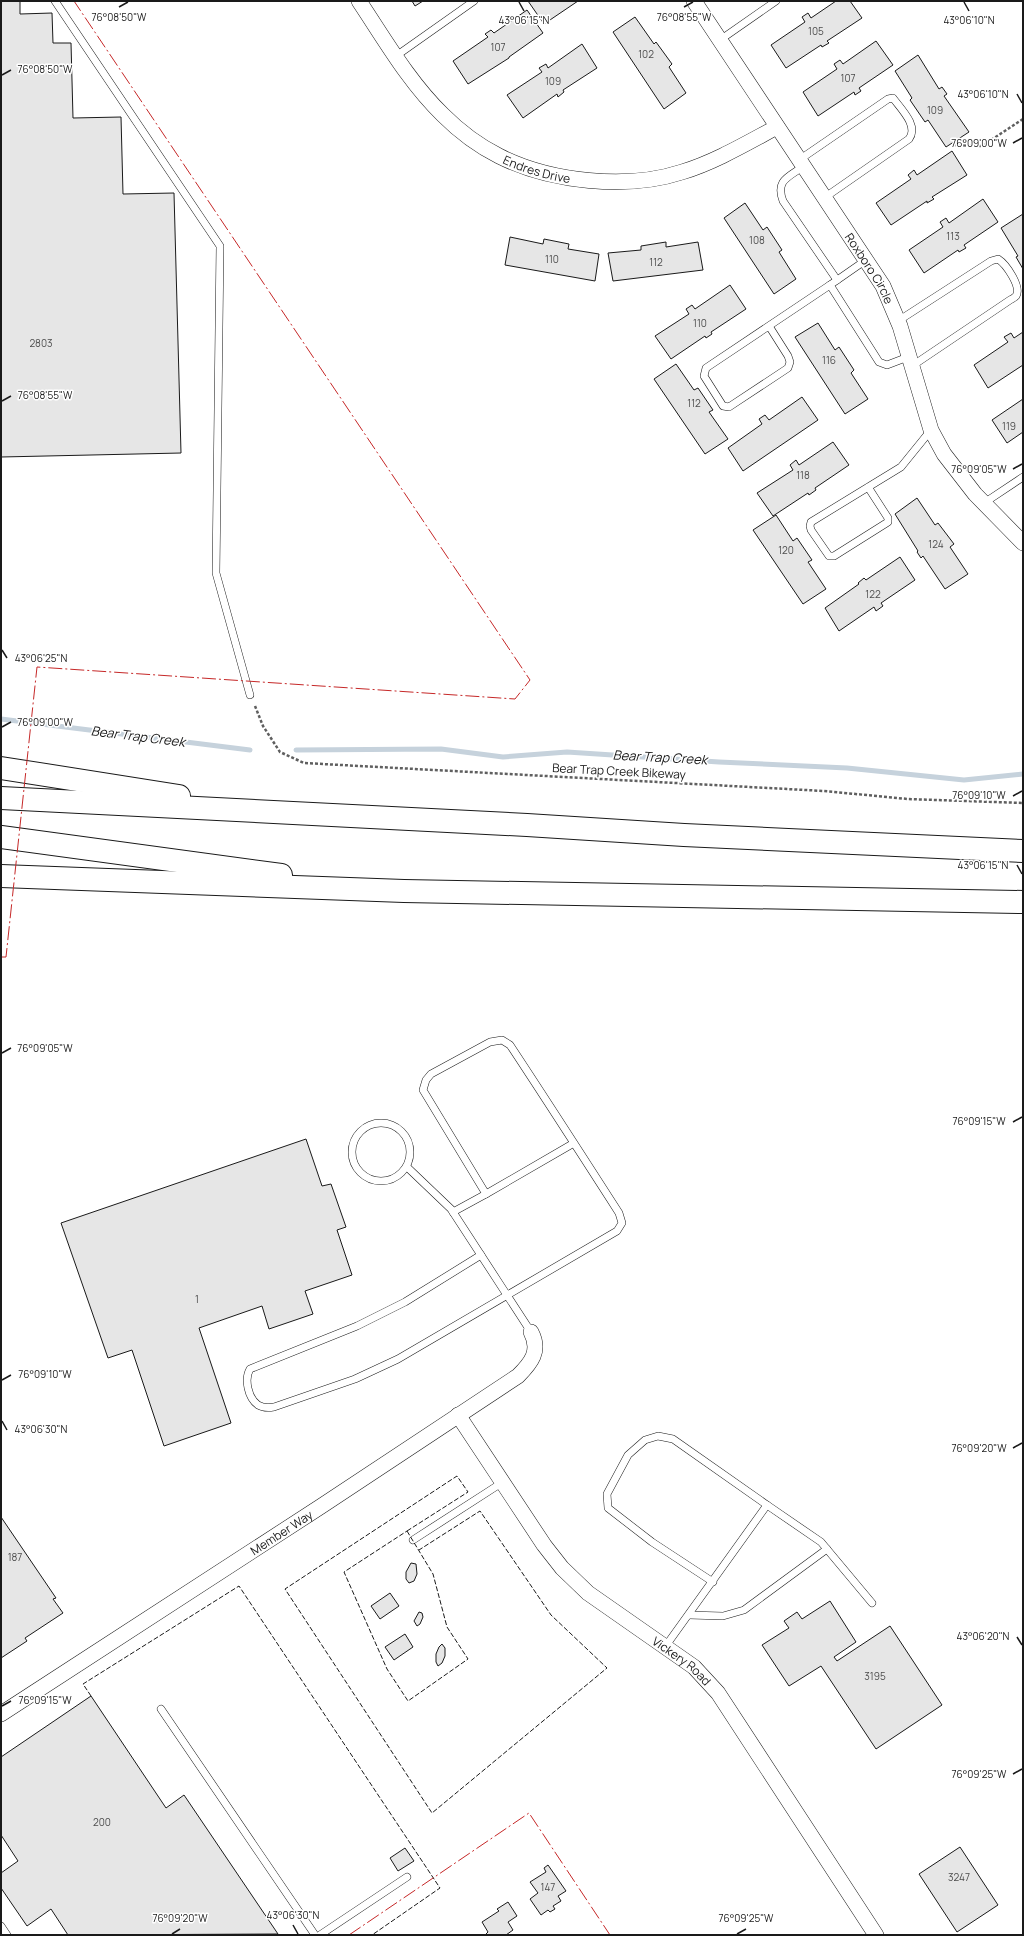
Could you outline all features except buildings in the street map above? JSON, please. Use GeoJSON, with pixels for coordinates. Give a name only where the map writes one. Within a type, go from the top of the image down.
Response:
{"type":"FeatureCollection","features":[{"type":"Feature","properties":{"kind":"highway"},"geometry":{"type":"LineString","coordinates":[[1,768],[297,814]]}},
{"type":"Feature","properties":{"kind":"highway"},"geometry":{"type":"LineString","coordinates":[[1,798],[527,825],[692,836],[1023,851]]}},
{"type":"Feature","properties":{"kind":"highway"},"geometry":{"type":"LineString","coordinates":[[1,837],[404,891]]}},
{"type":"Feature","properties":{"kind":"highway"},"geometry":{"type":"LineString","coordinates":[[1,876],[404,891],[1023,902]]}},
{"type":"Feature","properties":{"kind":"street","name":"Endres Drive"},"geometry":{"type":"LineString","coordinates":[[359,1],[412,80],[443,115],[479,145],[500,157],[550,174],[590,181],[643,180],[674,174],[724,155],[778,127]]}},
{"type":"Feature","properties":{"kind":"street","name":"Roxboro Circle"},"geometry":{"type":"LineString","coordinates":[[697,2],[720,40],[883,286],[898,321],[931,430],[944,454],[975,494],[1023,543]]}},
{"type":"Feature","properties":{"kind":"street","name":"Member Way"},"geometry":{"type":"LineString","coordinates":[[1,1714],[320,1507],[518,1376],[532,1362],[535,1347],[531,1332]]}},
{"type":"Feature","properties":{"kind":"street","name":"Vickery Road"},"geometry":{"type":"LineString","coordinates":[[458,1415],[544,1545],[562,1568],[588,1593],[694,1667],[718,1693],[876,1935]]}},
{"type":"Feature","properties":{"kind":"lane"},"geometry":{"type":"LineString","coordinates":[[55,1],[220,246],[216,573],[250,696]]}},
{"type":"Feature","properties":{"kind":"lane"},"geometry":{"type":"LineString","coordinates":[[396,56],[474,1]]}},
{"type":"Feature","properties":{"kind":"lane"},"geometry":{"type":"LineString","coordinates":[[720,40],[776,1]]}},
{"type":"Feature","properties":{"kind":"lane"},"geometry":{"type":"LineString","coordinates":[[824,198],[910,139],[913,135],[913,128],[893,98],[888,99],[801,163],[782,182],[779,191],[783,200],[837,280]]}},
{"type":"Feature","properties":{"kind":"lane"},"geometry":{"type":"LineString","coordinates":[[830,285],[879,362],[887,366],[910,361],[1016,296],[1018,287],[1004,263],[998,259],[991,261],[898,321]]}},
{"type":"Feature","properties":{"kind":"lane"},"geometry":{"type":"LineString","coordinates":[[769,326],[788,356],[790,362],[788,368],[729,407],[723,406],[704,376],[706,368],[866,260]]}},
{"type":"Feature","properties":{"kind":"lane"},"geometry":{"type":"LineString","coordinates":[[868,487],[888,518],[888,522],[834,556],[829,556],[811,530],[811,522],[868,487],[901,467],[931,430]]}},
{"type":"Feature","properties":{"kind":"lane"},"geometry":{"type":"LineString","coordinates":[[984,503],[1023,477]]}},
{"type":"Feature","properties":{"kind":"lane"},"geometry":{"type":"LineString","coordinates":[[481,1255],[405,1302],[357,1326],[250,1369],[246,1378],[252,1398],[257,1404],[265,1408],[274,1408],[355,1379],[398,1360],[617,1231],[622,1223],[619,1213],[510,1045],[502,1040],[490,1042],[431,1074],[426,1080],[423,1090],[486,1194]]}},
{"type":"Feature","properties":{"kind":"lane"},"geometry":{"type":"LineString","coordinates":[[385,1122],[396,1126],[405,1134],[410,1144],[411,1156],[407,1167],[399,1176],[389,1181],[377,1181],[366,1177],[358,1170],[353,1159],[352,1148],[356,1137],[363,1128],[374,1123],[385,1122]]}},
{"type":"Feature","properties":{"kind":"lane"},"geometry":{"type":"LineString","coordinates":[[453,1212],[574,1144]]}},
{"type":"Feature","properties":{"kind":"lane"},"geometry":{"type":"LineString","coordinates":[[407,1167],[453,1212],[531,1332]]}},
{"type":"Feature","properties":{"kind":"lane"},"geometry":{"type":"LineString","coordinates":[[713,1582],[652,1542],[608,1508],[607,1494],[628,1455],[645,1440],[658,1436],[673,1439],[821,1542],[872,1603]]}},
{"type":"Feature","properties":{"kind":"lane"},"geometry":{"type":"LineString","coordinates":[[413,1540],[503,1482]]}},
{"type":"Feature","properties":{"kind":"lane"},"geometry":{"type":"LineString","coordinates":[[665,1647],[767,1505]]}},
{"type":"Feature","properties":{"kind":"lane"},"geometry":{"type":"LineString","coordinates":[[689,1615],[723,1616],[744,1610],[827,1549]]}},
{"type":"Feature","properties":{"kind":"lane"},"geometry":{"type":"LineString","coordinates":[[161,1709],[315,1935]]}},
{"type":"Feature","properties":{"kind":"lane"},"geometry":{"type":"LineString","coordinates":[[320,1935],[407,1877]]}},
{"type":"Feature","properties":{"kind":"lane"},"geometry":{"type":"LineString","coordinates":[[1,1926],[7,1935]]}},
{"type":"Feature","properties":{"kind":"path"},"geometry":{"type":"LineString","coordinates":[[953,145],[982,146],[1023,119]]}},
{"type":"Feature","properties":{"kind":"path","name":"Bear Trap Creek Bikeway"},"geometry":{"type":"LineString","coordinates":[[250,696],[263,726],[280,752],[304,763],[824,791],[908,799],[1023,803]]}},
{"type":"Feature","properties":{"kind":"waterway","name":"Bear Trap Creek"},"geometry":{"type":"LineString","coordinates":[[1,719],[250,750]]}},
{"type":"Feature","properties":{"kind":"waterway","name":"Bear Trap Creek"},"geometry":{"type":"LineString","coordinates":[[296,750],[441,749],[503,757],[567,752],[719,762],[847,768],[964,780],[1023,774]]}},
{"type":"Feature","properties":{"kind":"fence"},"geometry":{"type":"LineString","coordinates":[[407,1531],[468,1492],[457,1476],[285,1589],[432,1813],[607,1668],[551,1615],[480,1511],[419,1550]]}},
{"type":"Feature","properties":{"kind":"fence"},"geometry":{"type":"LineString","coordinates":[[407,1531],[433,1574],[447,1627],[468,1659],[408,1701],[387,1669],[344,1572],[407,1531]]}},
{"type":"Feature","properties":{"kind":"fence"},"geometry":{"type":"LineString","coordinates":[[91,1696],[83,1684],[239,1586],[440,1888],[372,1935]]}},
{"type":"Feature","properties":{"kind":"power"},"geometry":{"type":"LineString","coordinates":[[1,957],[6,957],[37,667],[515,699],[530,680],[74,1]]}},
{"type":"Feature","properties":{"kind":"power"},"geometry":{"type":"LineString","coordinates":[[349,1935],[529,1813],[610,1935]]}}]}
